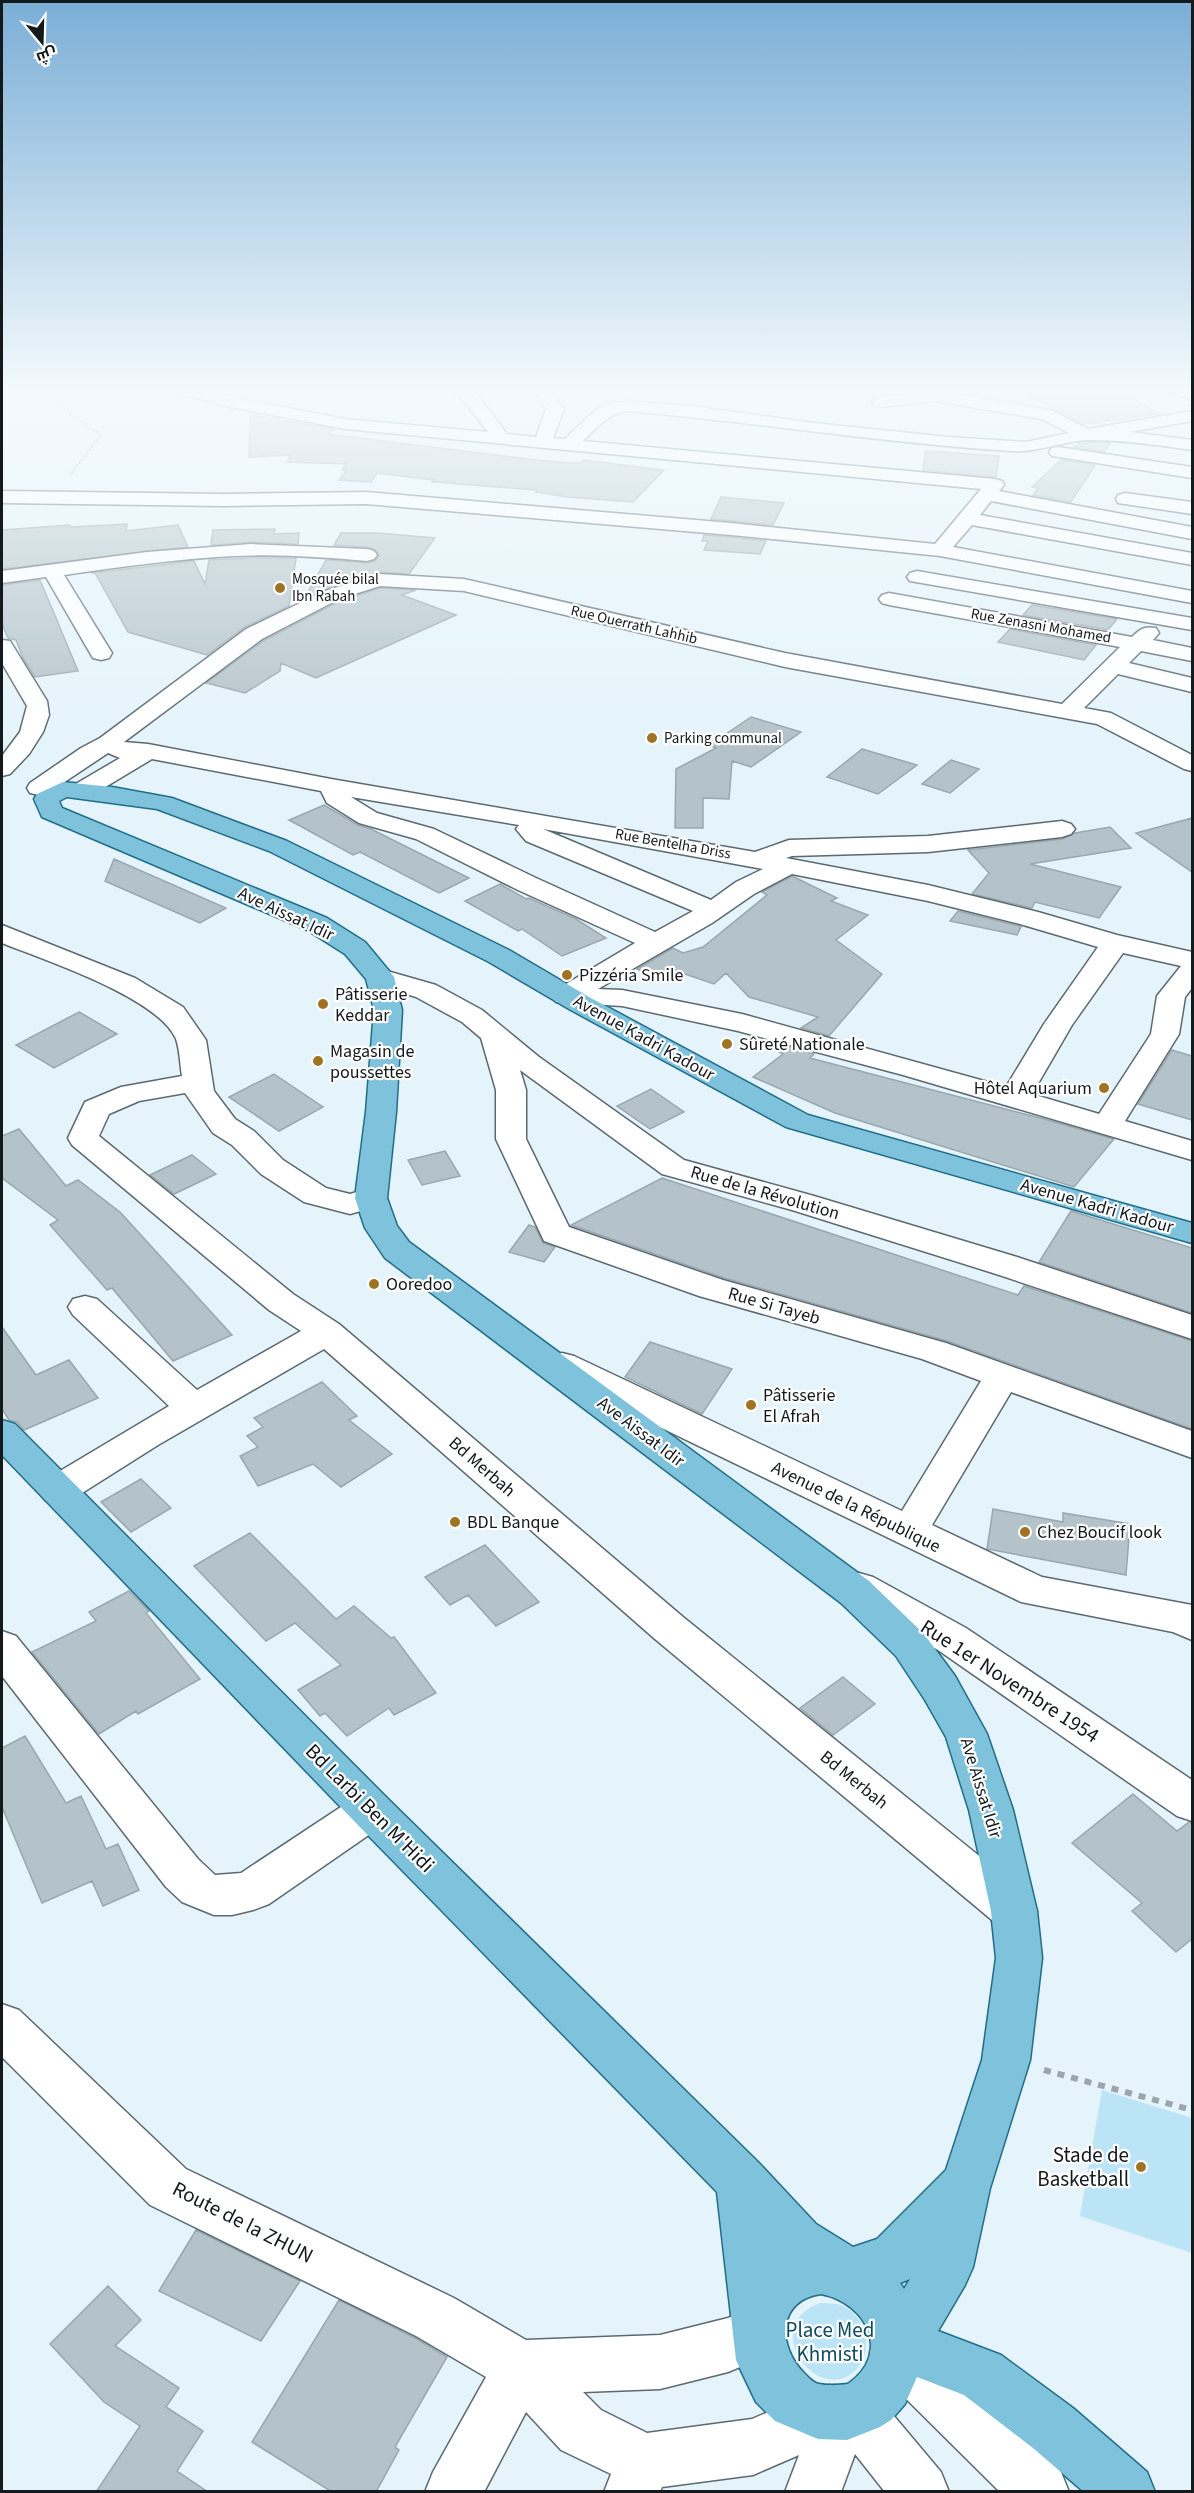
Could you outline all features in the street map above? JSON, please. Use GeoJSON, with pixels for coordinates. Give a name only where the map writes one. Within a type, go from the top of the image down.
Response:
{"type":"FeatureCollection","features":[{"type":"Feature","properties":{"kind":"main road","name":"Ave Aissat Idir"},"geometry":{"type":"LineString","coordinates":[[58,791],[51,812],[317,924],[355,948],[380,977],[388,1010],[381,1112],[371,1198],[381,1228],[397,1250],[855,1592],[910,1645],[945,1697],[966,1734],[991,1810],[1014,1911],[1019,1958],[1006,2060],[966,2185],[926,2229],[892,2260],[847,2273]]}},
{"type":"Feature","properties":{"kind":"main road","name":"Avenue Kadri Kadour"},"geometry":{"type":"LineString","coordinates":[[58,791],[163,803],[278,846],[499,956],[566,996],[797,1121],[1192,1233]]}},
{"type":"Feature","properties":{"kind":"main road","name":"Bd Larbi Ben M'Hidi"},"geometry":{"type":"LineString","coordinates":[[2,1433],[371,1810],[741,2181],[798,2242],[847,2273]]}},
{"type":"Feature","properties":{"kind":"main road"},"geometry":{"type":"LineString","coordinates":[[741,2181],[760,2356],[770,2378],[786,2396],[807,2409],[842,2412],[871,2402],[884,2388],[893,2371],[897,2343],[891,2316],[881,2298],[867,2284],[847,2273],[822,2268],[799,2272],[780,2284],[765,2302],[758,2329]]}},
{"type":"Feature","properties":{"kind":"main road"},"geometry":{"type":"LineString","coordinates":[[897,2343],[923,2308],[947,2267],[966,2185]]}},
{"type":"Feature","properties":{"kind":"main road"},"geometry":{"type":"LineString","coordinates":[[897,2343],[982,2374],[1053,2428],[1127,2492]]}},
{"type":"Feature","properties":{"kind":"street"},"geometry":{"type":"LineString","coordinates":[[452,505],[731,529],[940,550],[1189,589]]}},
{"type":"Feature","properties":{"kind":"street"},"geometry":{"type":"LineString","coordinates":[[940,550],[979,505]]}},
{"type":"Feature","properties":{"kind":"street"},"geometry":{"type":"LineString","coordinates":[[1090,505],[1192,533]]}},
{"type":"Feature","properties":{"kind":"street"},"geometry":{"type":"LineString","coordinates":[[1171,505],[1192,508]]}},
{"type":"Feature","properties":{"kind":"street"},"geometry":{"type":"LineString","coordinates":[[967,518],[1192,559]]}},
{"type":"Feature","properties":{"kind":"street"},"geometry":{"type":"LineString","coordinates":[[2,577],[193,553],[236,550],[308,550],[367,555]]}},
{"type":"Feature","properties":{"kind":"street"},"geometry":{"type":"LineString","coordinates":[[52,571],[101,653]]}},
{"type":"Feature","properties":{"kind":"street"},"geometry":{"type":"LineString","coordinates":[[916,577],[1192,624]]}},
{"type":"Feature","properties":{"kind":"street","name":"Rue Ouerrath Lahhib"},"geometry":{"type":"LineString","coordinates":[[58,791],[89,753],[108,743],[255,634],[332,595],[379,580],[464,585],[785,660],[1103,718],[1143,736],[1192,764]]}},
{"type":"Feature","properties":{"kind":"street"},"geometry":{"type":"LineString","coordinates":[[1066,712],[1164,619],[1189,589]]}},
{"type":"Feature","properties":{"kind":"street","name":"Rue Zenasni Mohamed"},"geometry":{"type":"LineString","coordinates":[[888,599],[1192,654]]}},
{"type":"Feature","properties":{"kind":"street"},"geometry":{"type":"LineString","coordinates":[[2,646],[38,704],[36,723],[14,757],[2,769]]}},
{"type":"Feature","properties":{"kind":"street"},"geometry":{"type":"LineString","coordinates":[[1114,666],[1192,685]]}},
{"type":"Feature","properties":{"kind":"street","name":"Rue Bentelha Driss"},"geometry":{"type":"LineString","coordinates":[[108,743],[122,751],[148,751],[331,786],[758,860],[928,893],[1029,918],[1113,943],[1155,950],[1192,960]]}},
{"type":"Feature","properties":{"kind":"street"},"geometry":{"type":"LineString","coordinates":[[2,785],[58,791],[148,751]]}},
{"type":"Feature","properties":{"kind":"street"},"geometry":{"type":"LineString","coordinates":[[331,786],[336,798],[368,818],[425,834],[656,942]]}},
{"type":"Feature","properties":{"kind":"street"},"geometry":{"type":"LineString","coordinates":[[520,818],[535,836],[713,910]]}},
{"type":"Feature","properties":{"kind":"street"},"geometry":{"type":"LineString","coordinates":[[758,860],[789,848],[928,844],[1062,829]]}},
{"type":"Feature","properties":{"kind":"street"},"geometry":{"type":"LineString","coordinates":[[566,996],[713,910],[745,888],[787,867]]}},
{"type":"Feature","properties":{"kind":"street"},"geometry":{"type":"LineString","coordinates":[[2,933],[125,984],[173,1013],[190,1040],[199,1091],[224,1126],[243,1138],[272,1167],[315,1195],[350,1204],[371,1198]]}},
{"type":"Feature","properties":{"kind":"street"},"geometry":{"type":"LineString","coordinates":[[1015,1098],[1058,1024],[1106,958],[1113,943]]}},
{"type":"Feature","properties":{"kind":"street"},"geometry":{"type":"LineString","coordinates":[[1107,1125],[1165,1034],[1171,996],[1192,970]]}},
{"type":"Feature","properties":{"kind":"street","name":"Rue de la Révolution"},"geometry":{"type":"LineString","coordinates":[[380,977],[426,991],[472,1016],[529,1063],[673,1167],[814,1206],[1005,1265],[1192,1327]]}},
{"type":"Feature","properties":{"kind":"street"},"geometry":{"type":"LineString","coordinates":[[566,996],[622,998],[742,1023],[1015,1098],[1192,1151]]}},
{"type":"Feature","properties":{"kind":"street","name":"Rue Si Tayeb"},"geometry":{"type":"LineString","coordinates":[[495,1035],[512,1090],[512,1139],[556,1234],[711,1288],[934,1350],[1002,1377],[1192,1445]]}},
{"type":"Feature","properties":{"kind":"street","name":"Bd Merbah"},"geometry":{"type":"LineString","coordinates":[[198,1082],[132,1093],[96,1108],[83,1138],[281,1302],[327,1332],[669,1628],[1014,1911]]}},
{"type":"Feature","properties":{"kind":"street"},"geometry":{"type":"LineString","coordinates":[[85,1307],[194,1408]]}},
{"type":"Feature","properties":{"kind":"street"},"geometry":{"type":"LineString","coordinates":[[58,1490],[145,1436],[327,1332]]}},
{"type":"Feature","properties":{"kind":"street","name":"Avenue de la République"},"geometry":{"type":"LineString","coordinates":[[532,1350],[1035,1591],[1183,1618],[1192,1624]]}},
{"type":"Feature","properties":{"kind":"street"},"geometry":{"type":"LineString","coordinates":[[909,1532],[1002,1377]]}},
{"type":"Feature","properties":{"kind":"street","name":"Rue 1er Novembre 1954"},"geometry":{"type":"LineString","coordinates":[[822,1568],[952,1639],[1192,1803]]}},
{"type":"Feature","properties":{"kind":"street"},"geometry":{"type":"LineString","coordinates":[[2,1647],[186,1879],[204,1892],[219,1896],[236,1895],[253,1890],[371,1810]]}},
{"type":"Feature","properties":{"kind":"street","name":"Route de la ZHUN"},"geometry":{"type":"LineString","coordinates":[[2,2026],[48,2068],[168,2187],[435,2317],[521,2367],[581,2430],[638,2476]]}},
{"type":"Feature","properties":{"kind":"street"},"geometry":{"type":"LineString","coordinates":[[453,2492],[521,2367],[660,2362],[728,2345],[758,2329]]}},
{"type":"Feature","properties":{"kind":"street"},"geometry":{"type":"LineString","coordinates":[[897,2343],[1041,2492]]}},
{"type":"Feature","properties":{"kind":"street"},"geometry":{"type":"LineString","coordinates":[[638,2476],[753,2447],[842,2412]]}},
{"type":"Feature","properties":{"kind":"street"},"geometry":{"type":"LineString","coordinates":[[813,2492],[842,2412]]}},
{"type":"Feature","properties":{"kind":"street"},"geometry":{"type":"LineString","coordinates":[[842,2412],[921,2492]]}},
{"type":"Feature","properties":{"kind":"path"},"geometry":{"type":"LineString","coordinates":[[1006,2060],[1192,2110]]}},
{"type":"Feature","properties":{"kind":"green space","name":"Stade de Basketball"},"geometry":{"type":"Polygon","coordinates":[[[1102,2090],[1192,2118],[1192,2253],[1080,2216],[1102,2090]]]}},
{"type":"Feature","properties":{"kind":"green space","name":"Place Med Khmisti"},"geometry":{"type":"Polygon","coordinates":[[[820,2303],[838,2304],[850,2310],[856,2316],[864,2332],[866,2349],[864,2357],[860,2365],[845,2377],[829,2379],[814,2373],[802,2361],[794,2346],[793,2330],[801,2315],[820,2303]]]}},
{"type":"Feature","properties":{"kind":"building"},"geometry":{"type":"Polygon","coordinates":[[[717,505],[783,505],[773,525],[711,519],[717,505]]]}},
{"type":"Feature","properties":{"kind":"building"},"geometry":{"type":"Polygon","coordinates":[[[127,524],[126,531],[178,525],[188,547],[2,569],[2,530],[127,524]]]}},
{"type":"Feature","properties":{"kind":"building"},"geometry":{"type":"Polygon","coordinates":[[[275,529],[274,534],[299,533],[298,544],[251,542],[211,545],[213,530],[275,529]]]}},
{"type":"Feature","properties":{"kind":"building"},"geometry":{"type":"Polygon","coordinates":[[[341,533],[377,533],[435,538],[409,574],[378,572],[324,589],[304,599],[326,560],[367,563],[375,561],[379,556],[376,550],[368,547],[334,545],[341,533]]]}},
{"type":"Feature","properties":{"kind":"building"},"geometry":{"type":"Polygon","coordinates":[[[704,535],[766,541],[760,554],[704,550],[708,541],[702,541],[704,535]]]}},
{"type":"Feature","properties":{"kind":"building"},"geometry":{"type":"Polygon","coordinates":[[[296,558],[289,606],[245,627],[207,655],[128,632],[95,573],[91,573],[194,561],[205,584],[209,560],[296,558]]]}},
{"type":"Feature","properties":{"kind":"building"},"geometry":{"type":"Polygon","coordinates":[[[40,580],[78,671],[35,677],[23,658],[16,640],[8,638],[2,624],[2,585],[40,580]]]}},
{"type":"Feature","properties":{"kind":"building"},"geometry":{"type":"Polygon","coordinates":[[[380,588],[416,590],[402,595],[456,615],[316,678],[281,663],[280,671],[245,693],[206,683],[263,641],[340,601],[380,588]]]}},
{"type":"Feature","properties":{"kind":"building"},"geometry":{"type":"Polygon","coordinates":[[[1032,605],[1117,619],[1108,630],[1023,615],[1032,605]]]}},
{"type":"Feature","properties":{"kind":"building"},"geometry":{"type":"Polygon","coordinates":[[[1010,629],[1096,645],[1084,660],[998,642],[1010,629]]]}},
{"type":"Feature","properties":{"kind":"building"},"geometry":{"type":"Polygon","coordinates":[[[751,717],[801,732],[751,767],[732,761],[729,799],[703,798],[703,828],[675,828],[676,769],[716,748],[710,745],[751,717]]]}},
{"type":"Feature","properties":{"kind":"building"},"geometry":{"type":"Polygon","coordinates":[[[862,749],[917,765],[878,794],[827,777],[862,749]]]}},
{"type":"Feature","properties":{"kind":"building"},"geometry":{"type":"Polygon","coordinates":[[[951,760],[979,769],[950,793],[922,784],[951,760]]]}},
{"type":"Feature","properties":{"kind":"building"},"geometry":{"type":"Polygon","coordinates":[[[324,805],[358,825],[371,829],[469,878],[439,893],[360,852],[353,855],[289,820],[324,805]]]}},
{"type":"Feature","properties":{"kind":"building"},"geometry":{"type":"Polygon","coordinates":[[[1192,818],[1192,872],[1136,833],[1166,825],[1192,818]]]}},
{"type":"Feature","properties":{"kind":"building"},"geometry":{"type":"Polygon","coordinates":[[[1110,827],[1131,848],[1030,864],[1121,887],[1099,918],[1035,902],[1032,908],[972,894],[989,873],[968,850],[1062,839],[1075,833],[1110,827]]]}},
{"type":"Feature","properties":{"kind":"building"},"geometry":{"type":"Polygon","coordinates":[[[114,859],[226,908],[200,923],[105,881],[114,859]]]}},
{"type":"Feature","properties":{"kind":"building"},"geometry":{"type":"Polygon","coordinates":[[[792,876],[837,898],[831,901],[868,915],[836,940],[882,974],[829,1036],[801,1028],[818,1017],[749,997],[726,973],[714,984],[679,972],[664,982],[637,969],[673,948],[683,953],[703,947],[767,895],[762,892],[792,876]]]}},
{"type":"Feature","properties":{"kind":"building"},"geometry":{"type":"Polygon","coordinates":[[[500,884],[526,899],[529,898],[576,919],[606,938],[562,956],[522,929],[518,931],[465,901],[500,884]]]}},
{"type":"Feature","properties":{"kind":"building"},"geometry":{"type":"Polygon","coordinates":[[[958,911],[1021,927],[1017,935],[950,921],[958,911]]]}},
{"type":"Feature","properties":{"kind":"building"},"geometry":{"type":"Polygon","coordinates":[[[79,1012],[117,1034],[54,1068],[16,1045],[79,1012]]]}},
{"type":"Feature","properties":{"kind":"building"},"geometry":{"type":"Polygon","coordinates":[[[776,1043],[814,1054],[810,1058],[1114,1139],[1074,1187],[835,1113],[753,1077],[783,1054],[770,1047],[776,1043]]]}},
{"type":"Feature","properties":{"kind":"building"},"geometry":{"type":"Polygon","coordinates":[[[1172,1050],[1192,1056],[1192,1120],[1138,1104],[1172,1050]]]}},
{"type":"Feature","properties":{"kind":"building"},"geometry":{"type":"Polygon","coordinates":[[[274,1074],[323,1107],[279,1131],[229,1097],[274,1074]]]}},
{"type":"Feature","properties":{"kind":"building"},"geometry":{"type":"Polygon","coordinates":[[[651,1089],[684,1112],[650,1129],[617,1106],[651,1089]]]}},
{"type":"Feature","properties":{"kind":"building"},"geometry":{"type":"Polygon","coordinates":[[[19,1129],[66,1186],[78,1180],[120,1212],[232,1335],[173,1361],[112,1288],[107,1290],[50,1225],[58,1220],[2,1178],[2,1136],[19,1129]]]}},
{"type":"Feature","properties":{"kind":"building"},"geometry":{"type":"Polygon","coordinates":[[[445,1151],[460,1176],[422,1185],[408,1160],[445,1151]]]}},
{"type":"Feature","properties":{"kind":"building"},"geometry":{"type":"Polygon","coordinates":[[[192,1155],[216,1174],[174,1194],[150,1175],[192,1155]]]}},
{"type":"Feature","properties":{"kind":"building"},"geometry":{"type":"Polygon","coordinates":[[[662,1178],[1018,1295],[1024,1286],[1192,1341],[1192,1429],[947,1341],[724,1278],[571,1225],[662,1178]]]}},
{"type":"Feature","properties":{"kind":"building"},"geometry":{"type":"Polygon","coordinates":[[[1071,1211],[1192,1248],[1192,1313],[1039,1262],[1071,1211]]]}},
{"type":"Feature","properties":{"kind":"building"},"geometry":{"type":"Polygon","coordinates":[[[529,1225],[535,1227],[543,1243],[555,1247],[544,1262],[509,1252],[529,1225]]]}},
{"type":"Feature","properties":{"kind":"building"},"geometry":{"type":"Polygon","coordinates":[[[2,1327],[36,1375],[69,1360],[98,1398],[24,1430],[17,1422],[9,1420],[2,1409],[2,1327]]]}},
{"type":"Feature","properties":{"kind":"building"},"geometry":{"type":"Polygon","coordinates":[[[650,1342],[732,1369],[702,1414],[625,1377],[650,1342]]]}},
{"type":"Feature","properties":{"kind":"building"},"geometry":{"type":"Polygon","coordinates":[[[322,1382],[357,1416],[349,1420],[392,1454],[341,1487],[313,1464],[258,1486],[240,1456],[258,1447],[247,1436],[263,1427],[254,1418],[322,1382]]]}},
{"type":"Feature","properties":{"kind":"building"},"geometry":{"type":"Polygon","coordinates":[[[141,1479],[171,1508],[131,1532],[101,1502],[141,1479]]]}},
{"type":"Feature","properties":{"kind":"building"},"geometry":{"type":"Polygon","coordinates":[[[993,1509],[1063,1522],[1063,1513],[1130,1524],[1126,1575],[987,1549],[993,1509]]]}},
{"type":"Feature","properties":{"kind":"building"},"geometry":{"type":"Polygon","coordinates":[[[250,1533],[336,1619],[354,1606],[391,1638],[394,1637],[436,1693],[394,1715],[389,1708],[347,1736],[325,1713],[320,1716],[298,1690],[341,1665],[295,1623],[266,1641],[194,1566],[250,1533]]]}},
{"type":"Feature","properties":{"kind":"building"},"geometry":{"type":"Polygon","coordinates":[[[485,1545],[539,1602],[496,1626],[468,1595],[450,1605],[425,1577],[485,1545]]]}},
{"type":"Feature","properties":{"kind":"building"},"geometry":{"type":"Polygon","coordinates":[[[129,1591],[149,1611],[146,1613],[200,1679],[138,1714],[136,1711],[99,1734],[32,1652],[96,1621],[89,1612],[129,1591]]]}},
{"type":"Feature","properties":{"kind":"building"},"geometry":{"type":"Polygon","coordinates":[[[843,1677],[875,1704],[833,1735],[800,1708],[843,1677]]]}},
{"type":"Feature","properties":{"kind":"building"},"geometry":{"type":"Polygon","coordinates":[[[25,1736],[66,1803],[81,1796],[106,1849],[118,1844],[139,1890],[103,1906],[92,1881],[42,1903],[2,1807],[2,1748],[25,1736]]]}},
{"type":"Feature","properties":{"kind":"building"},"geometry":{"type":"Polygon","coordinates":[[[1133,1794],[1177,1831],[1189,1822],[1192,1823],[1192,1939],[1176,1952],[1132,1911],[1142,1903],[1072,1843],[1133,1794]]]}},
{"type":"Feature","properties":{"kind":"building"},"geometry":{"type":"Polygon","coordinates":[[[196,2230],[300,2281],[261,2341],[159,2291],[196,2230]]]}},
{"type":"Feature","properties":{"kind":"building"},"geometry":{"type":"Polygon","coordinates":[[[108,2286],[141,2320],[115,2346],[179,2388],[166,2407],[203,2431],[177,2471],[208,2492],[96,2492],[140,2426],[104,2402],[50,2344],[108,2286]]]}},
{"type":"Feature","properties":{"kind":"building"},"geometry":{"type":"Polygon","coordinates":[[[339,2300],[415,2338],[447,2357],[395,2447],[399,2450],[376,2492],[332,2492],[252,2442],[339,2300]]]}},
{"type":"Feature","properties":{"kind":"place","name":"Mosquée bilal Ibn Rabah"},"geometry":{"type":"Point","coordinates":[280,588]}},
{"type":"Feature","properties":{"kind":"place","name":"Parking communal"},"geometry":{"type":"Point","coordinates":[652,738]}},
{"type":"Feature","properties":{"kind":"place","name":"Pizzéria Smile"},"geometry":{"type":"Point","coordinates":[567,975]}},
{"type":"Feature","properties":{"kind":"place","name":"Pâtisserie Keddar"},"geometry":{"type":"Point","coordinates":[323,1004]}},
{"type":"Feature","properties":{"kind":"place","name":"Sûreté Nationale"},"geometry":{"type":"Point","coordinates":[727,1044]}},
{"type":"Feature","properties":{"kind":"place","name":"Magasin de poussettes"},"geometry":{"type":"Point","coordinates":[318,1061]}},
{"type":"Feature","properties":{"kind":"place","name":"Hôtel Aquarium"},"geometry":{"type":"Point","coordinates":[1104,1088]}},
{"type":"Feature","properties":{"kind":"place","name":"Ooredoo"},"geometry":{"type":"Point","coordinates":[374,1284]}},
{"type":"Feature","properties":{"kind":"place","name":"Pâtisserie El Afrah"},"geometry":{"type":"Point","coordinates":[751,1405]}},
{"type":"Feature","properties":{"kind":"place","name":"BDL Banque"},"geometry":{"type":"Point","coordinates":[455,1522]}},
{"type":"Feature","properties":{"kind":"place","name":"Chez Boucif look"},"geometry":{"type":"Point","coordinates":[1025,1532]}},
{"type":"Feature","properties":{"kind":"place","name":"Stade de Basketball"},"geometry":{"type":"Point","coordinates":[1141,2167]}}]}
